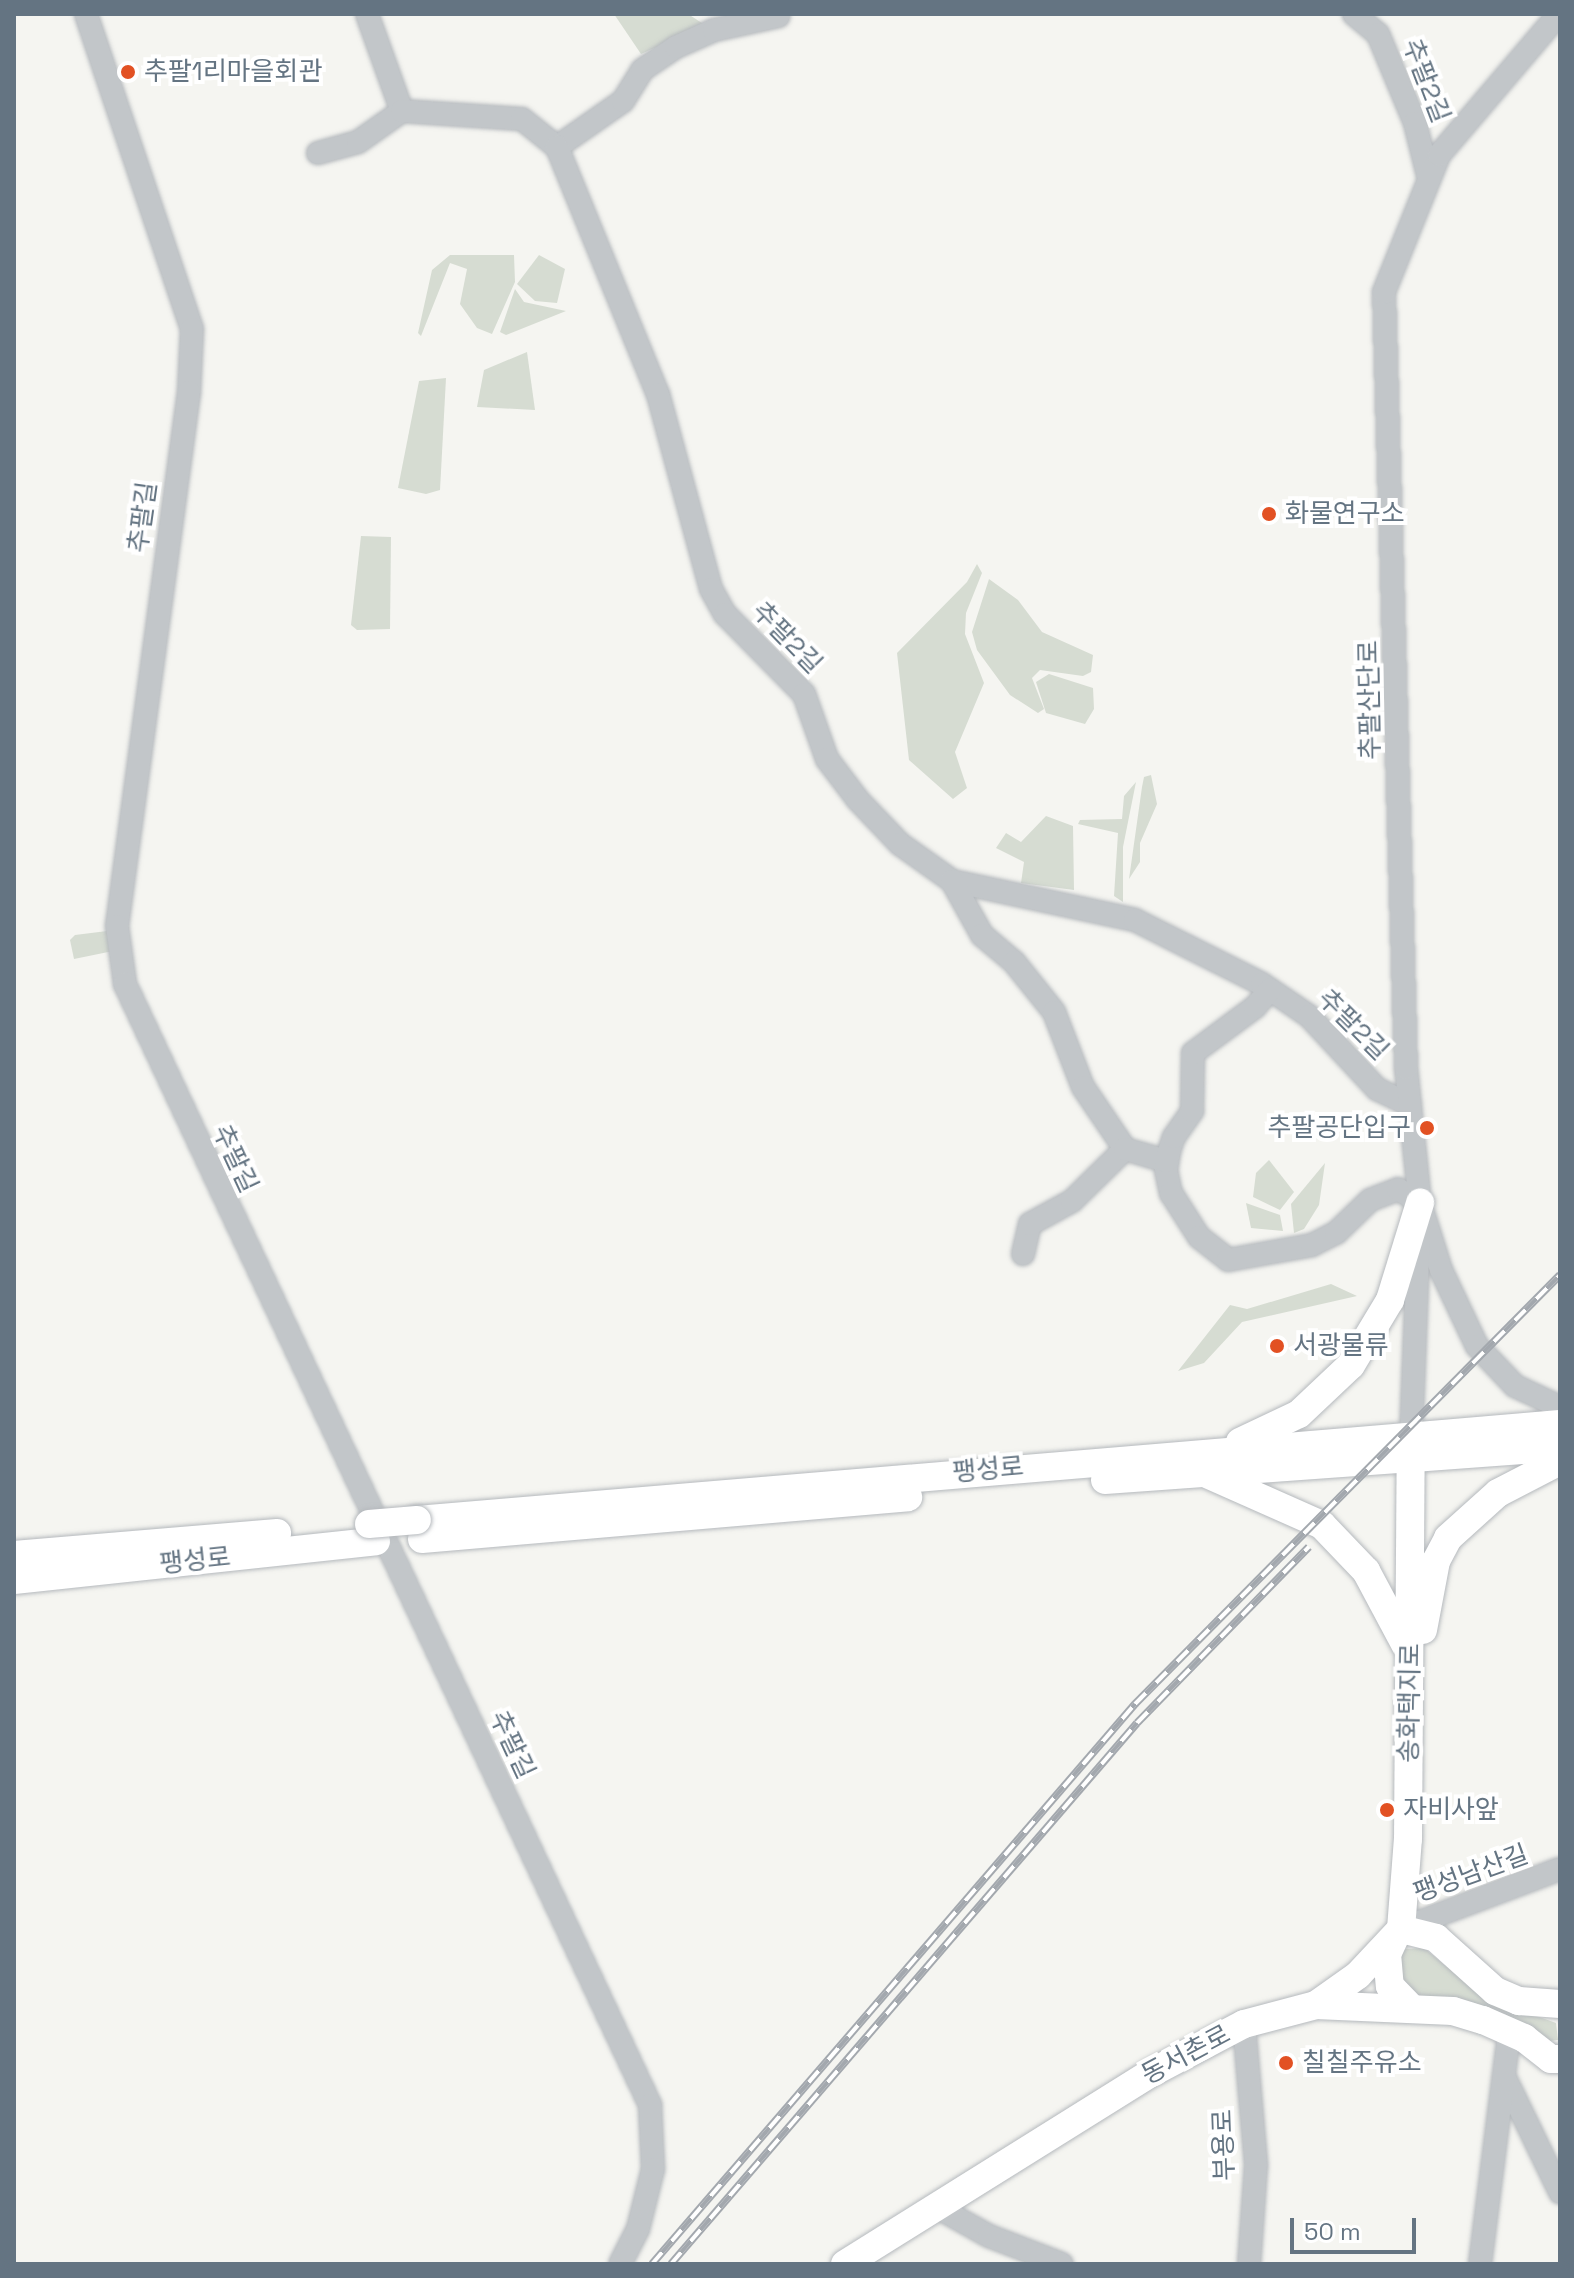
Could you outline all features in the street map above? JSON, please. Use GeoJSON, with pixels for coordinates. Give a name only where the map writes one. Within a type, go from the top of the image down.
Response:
{"type":"FeatureCollection","features":[{"type":"Feature","properties":{"kind":"main road"},"geometry":{"type":"LineString","coordinates":[[1209,1462],[1299,1414],[1351,1365],[1390,1300],[1420,1203]]}},
{"type":"Feature","properties":{"kind":"main road","name":"팽성로"},"geometry":{"type":"LineString","coordinates":[[1410,1448],[1560,1424]]}},
{"type":"Feature","properties":{"kind":"main road","name":"팽성로"},"geometry":{"type":"LineString","coordinates":[[14,1555],[420,1529],[1209,1462],[1410,1448],[1560,1447]]}},
{"type":"Feature","properties":{"kind":"main road","name":"송화택지로"},"geometry":{"type":"LineString","coordinates":[[1401,1929],[1410,1660],[1410,1448]]}},
{"type":"Feature","properties":{"kind":"main road"},"geometry":{"type":"LineString","coordinates":[[1410,1660],[1422,1635],[1436,1561],[1448,1538],[1498,1493],[1560,1461]]}},
{"type":"Feature","properties":{"kind":"main road"},"geometry":{"type":"LineString","coordinates":[[1209,1462],[1294,1509],[1338,1540],[1380,1591],[1410,1660]]}},
{"type":"Feature","properties":{"kind":"main road","name":"팽성로"},"geometry":{"type":"LineString","coordinates":[[14,1580],[373,1532]]}},
{"type":"Feature","properties":{"kind":"main road"},"geometry":{"type":"LineString","coordinates":[[1401,1929],[1436,1938],[1495,1991],[1519,2001],[1560,2004]]}},
{"type":"Feature","properties":{"kind":"main road"},"geometry":{"type":"LineString","coordinates":[[1316,2005],[1358,1975],[1401,1929]]}},
{"type":"Feature","properties":{"kind":"main road"},"geometry":{"type":"LineString","coordinates":[[1401,1929],[1391,1942],[1386,1967],[1390,1986],[1412,2009]]}},
{"type":"Feature","properties":{"kind":"main road","name":"동서촌로"},"geometry":{"type":"LineString","coordinates":[[845,2264],[1149,2074],[1244,2024],[1316,2005],[1453,2011],[1509,2033],[1557,2061]]}},
{"type":"Feature","properties":{"kind":"street","name":"추팔길"},"geometry":{"type":"LineString","coordinates":[[86,14],[192,329],[189,392],[117,926],[125,984],[650,2105],[653,2169],[638,2229],[620,2264]]}},
{"type":"Feature","properties":{"kind":"street"},"geometry":{"type":"LineString","coordinates":[[318,153],[358,142],[402,111],[367,14]]}},
{"type":"Feature","properties":{"kind":"street","name":"추팔2길"},"geometry":{"type":"LineString","coordinates":[[1354,14],[1378,34],[1415,123],[1429,179]]}},
{"type":"Feature","properties":{"kind":"street","name":"추팔산단로"},"geometry":{"type":"LineString","coordinates":[[1410,1448],[1420,1203],[1410,1105],[1384,292],[1439,155],[1559,14]]}},
{"type":"Feature","properties":{"kind":"street"},"geometry":{"type":"LineString","coordinates":[[557,147],[623,101],[642,70],[676,47],[714,30],[781,15]]}},
{"type":"Feature","properties":{"kind":"street","name":"추팔2길"},"geometry":{"type":"LineString","coordinates":[[402,111],[522,119],[557,147],[658,394],[711,589],[725,614],[804,694],[827,759],[858,800],[900,844],[952,881],[1135,920],[1270,990],[1309,1016],[1377,1089],[1410,1105]]}},
{"type":"Feature","properties":{"kind":"street"},"geometry":{"type":"LineString","coordinates":[[952,881],[982,935],[1014,962],[1054,1012],[1083,1087],[1125,1149],[1166,1161],[1192,1111],[1193,1053],[1243,1018],[1270,990]]}},
{"type":"Feature","properties":{"kind":"street"},"geometry":{"type":"LineString","coordinates":[[1023,1254],[1030,1224],[1072,1201],[1125,1149]]}},
{"type":"Feature","properties":{"kind":"street"},"geometry":{"type":"LineString","coordinates":[[1169,1152],[1168,1182],[1183,1216],[1228,1260],[1312,1245],[1336,1233],[1370,1200],[1398,1189],[1420,1203],[1441,1270],[1477,1346],[1515,1386],[1560,1407]]}},
{"type":"Feature","properties":{"kind":"street","name":"팽성남산길"},"geometry":{"type":"LineString","coordinates":[[1401,1929],[1560,1869]]}},
{"type":"Feature","properties":{"kind":"street","name":"부용로"},"geometry":{"type":"LineString","coordinates":[[1244,2024],[1256,2165],[1249,2264]]}},
{"type":"Feature","properties":{"kind":"street"},"geometry":{"type":"LineString","coordinates":[[1480,2264],[1509,2033]]}},
{"type":"Feature","properties":{"kind":"street"},"geometry":{"type":"LineString","coordinates":[[1504,2076],[1560,2192]]}},
{"type":"Feature","properties":{"kind":"street"},"geometry":{"type":"LineString","coordinates":[[935,2206],[989,2236],[1062,2264]]}},
{"type":"Feature","properties":{"kind":"shaded area"},"geometry":{"type":"Polygon","coordinates":[[[614,14],[688,14],[705,25],[641,54],[614,14]]]}},
{"type":"Feature","properties":{"kind":"shaded area"},"geometry":{"type":"Polygon","coordinates":[[[450,255],[514,255],[515,282],[492,334],[477,328],[460,304],[467,269],[450,263],[421,336],[418,333],[432,270],[450,255]]]}},
{"type":"Feature","properties":{"kind":"shaded area"},"geometry":{"type":"Polygon","coordinates":[[[539,255],[565,269],[557,303],[535,301],[517,284],[539,255]]]}},
{"type":"Feature","properties":{"kind":"shaded area"},"geometry":{"type":"Polygon","coordinates":[[[515,289],[524,302],[566,311],[506,335],[500,332],[515,289]]]}},
{"type":"Feature","properties":{"kind":"shaded area"},"geometry":{"type":"Polygon","coordinates":[[[527,352],[535,410],[477,407],[484,370],[527,352]]]}},
{"type":"Feature","properties":{"kind":"shaded area"},"geometry":{"type":"Polygon","coordinates":[[[446,378],[440,490],[426,494],[398,488],[419,381],[446,378]]]}},
{"type":"Feature","properties":{"kind":"shaded area"},"geometry":{"type":"Polygon","coordinates":[[[361,536],[391,537],[390,629],[357,630],[351,625],[361,536]]]}},
{"type":"Feature","properties":{"kind":"shaded area"},"geometry":{"type":"Polygon","coordinates":[[[977,564],[982,573],[966,613],[965,634],[984,683],[955,752],[967,788],[953,799],[909,760],[897,653],[967,582],[977,564]]]}},
{"type":"Feature","properties":{"kind":"shaded area"},"geometry":{"type":"Polygon","coordinates":[[[989,579],[1018,600],[1042,632],[1093,655],[1091,672],[1083,676],[1040,670],[1032,678],[1044,709],[1038,713],[1010,695],[977,650],[972,632],[989,579]]]}},
{"type":"Feature","properties":{"kind":"shaded area"},"geometry":{"type":"Polygon","coordinates":[[[1049,674],[1093,688],[1094,709],[1085,724],[1046,713],[1036,682],[1049,674]]]}},
{"type":"Feature","properties":{"kind":"shaded area"},"geometry":{"type":"Polygon","coordinates":[[[1151,775],[1157,804],[1140,843],[1140,862],[1129,879],[1144,777],[1151,775]]]}},
{"type":"Feature","properties":{"kind":"shaded area"},"geometry":{"type":"Polygon","coordinates":[[[1136,782],[1123,847],[1123,902],[1114,896],[1118,833],[1078,824],[1080,820],[1122,819],[1124,796],[1136,782]]]}},
{"type":"Feature","properties":{"kind":"shaded area"},"geometry":{"type":"Polygon","coordinates":[[[1046,816],[1073,826],[1074,890],[1021,883],[1024,862],[996,848],[1006,833],[1021,842],[1046,816]]]}},
{"type":"Feature","properties":{"kind":"shaded area"},"geometry":{"type":"Polygon","coordinates":[[[115,930],[118,950],[74,959],[70,940],[75,935],[115,930]]]}},
{"type":"Feature","properties":{"kind":"shaded area"},"geometry":{"type":"Polygon","coordinates":[[[1269,1160],[1294,1192],[1280,1210],[1253,1197],[1256,1173],[1269,1160]]]}},
{"type":"Feature","properties":{"kind":"shaded area"},"geometry":{"type":"Polygon","coordinates":[[[1325,1163],[1319,1205],[1304,1229],[1294,1233],[1291,1204],[1325,1163]]]}},
{"type":"Feature","properties":{"kind":"shaded area"},"geometry":{"type":"Polygon","coordinates":[[[1246,1203],[1280,1215],[1283,1231],[1251,1228],[1246,1203]]]}},
{"type":"Feature","properties":{"kind":"shaded area"},"geometry":{"type":"Polygon","coordinates":[[[1331,1284],[1357,1296],[1242,1322],[1204,1363],[1178,1371],[1230,1305],[1247,1309],[1331,1284]]]}},
{"type":"Feature","properties":{"kind":"shaded area"},"geometry":{"type":"Polygon","coordinates":[[[1424,1948],[1483,1997],[1556,2023],[1558,2040],[1548,2041],[1398,1988],[1393,1960],[1405,1949],[1424,1948]]]}},
{"type":"Feature","properties":{"kind":"railway"},"geometry":{"type":"LineString","coordinates":[[652,2264],[1135,1704],[1560,1275]]}},
{"type":"Feature","properties":{"kind":"railway"},"geometry":{"type":"LineString","coordinates":[[671,2264],[1137,1723],[1309,1547]]}},
{"type":"Feature","properties":{"kind":"place","name":"추팔1리마을회관"},"geometry":{"type":"Point","coordinates":[128,72]}},
{"type":"Feature","properties":{"kind":"place","name":"화물연구소"},"geometry":{"type":"Point","coordinates":[1269,514]}},
{"type":"Feature","properties":{"kind":"place","name":"추팔공단입구"},"geometry":{"type":"Point","coordinates":[1427,1128]}},
{"type":"Feature","properties":{"kind":"place","name":"서광물류"},"geometry":{"type":"Point","coordinates":[1277,1346]}},
{"type":"Feature","properties":{"kind":"place","name":"자비사앞"},"geometry":{"type":"Point","coordinates":[1387,1810]}},
{"type":"Feature","properties":{"kind":"place","name":"칠칠주유소"},"geometry":{"type":"Point","coordinates":[1286,2063]}}]}
